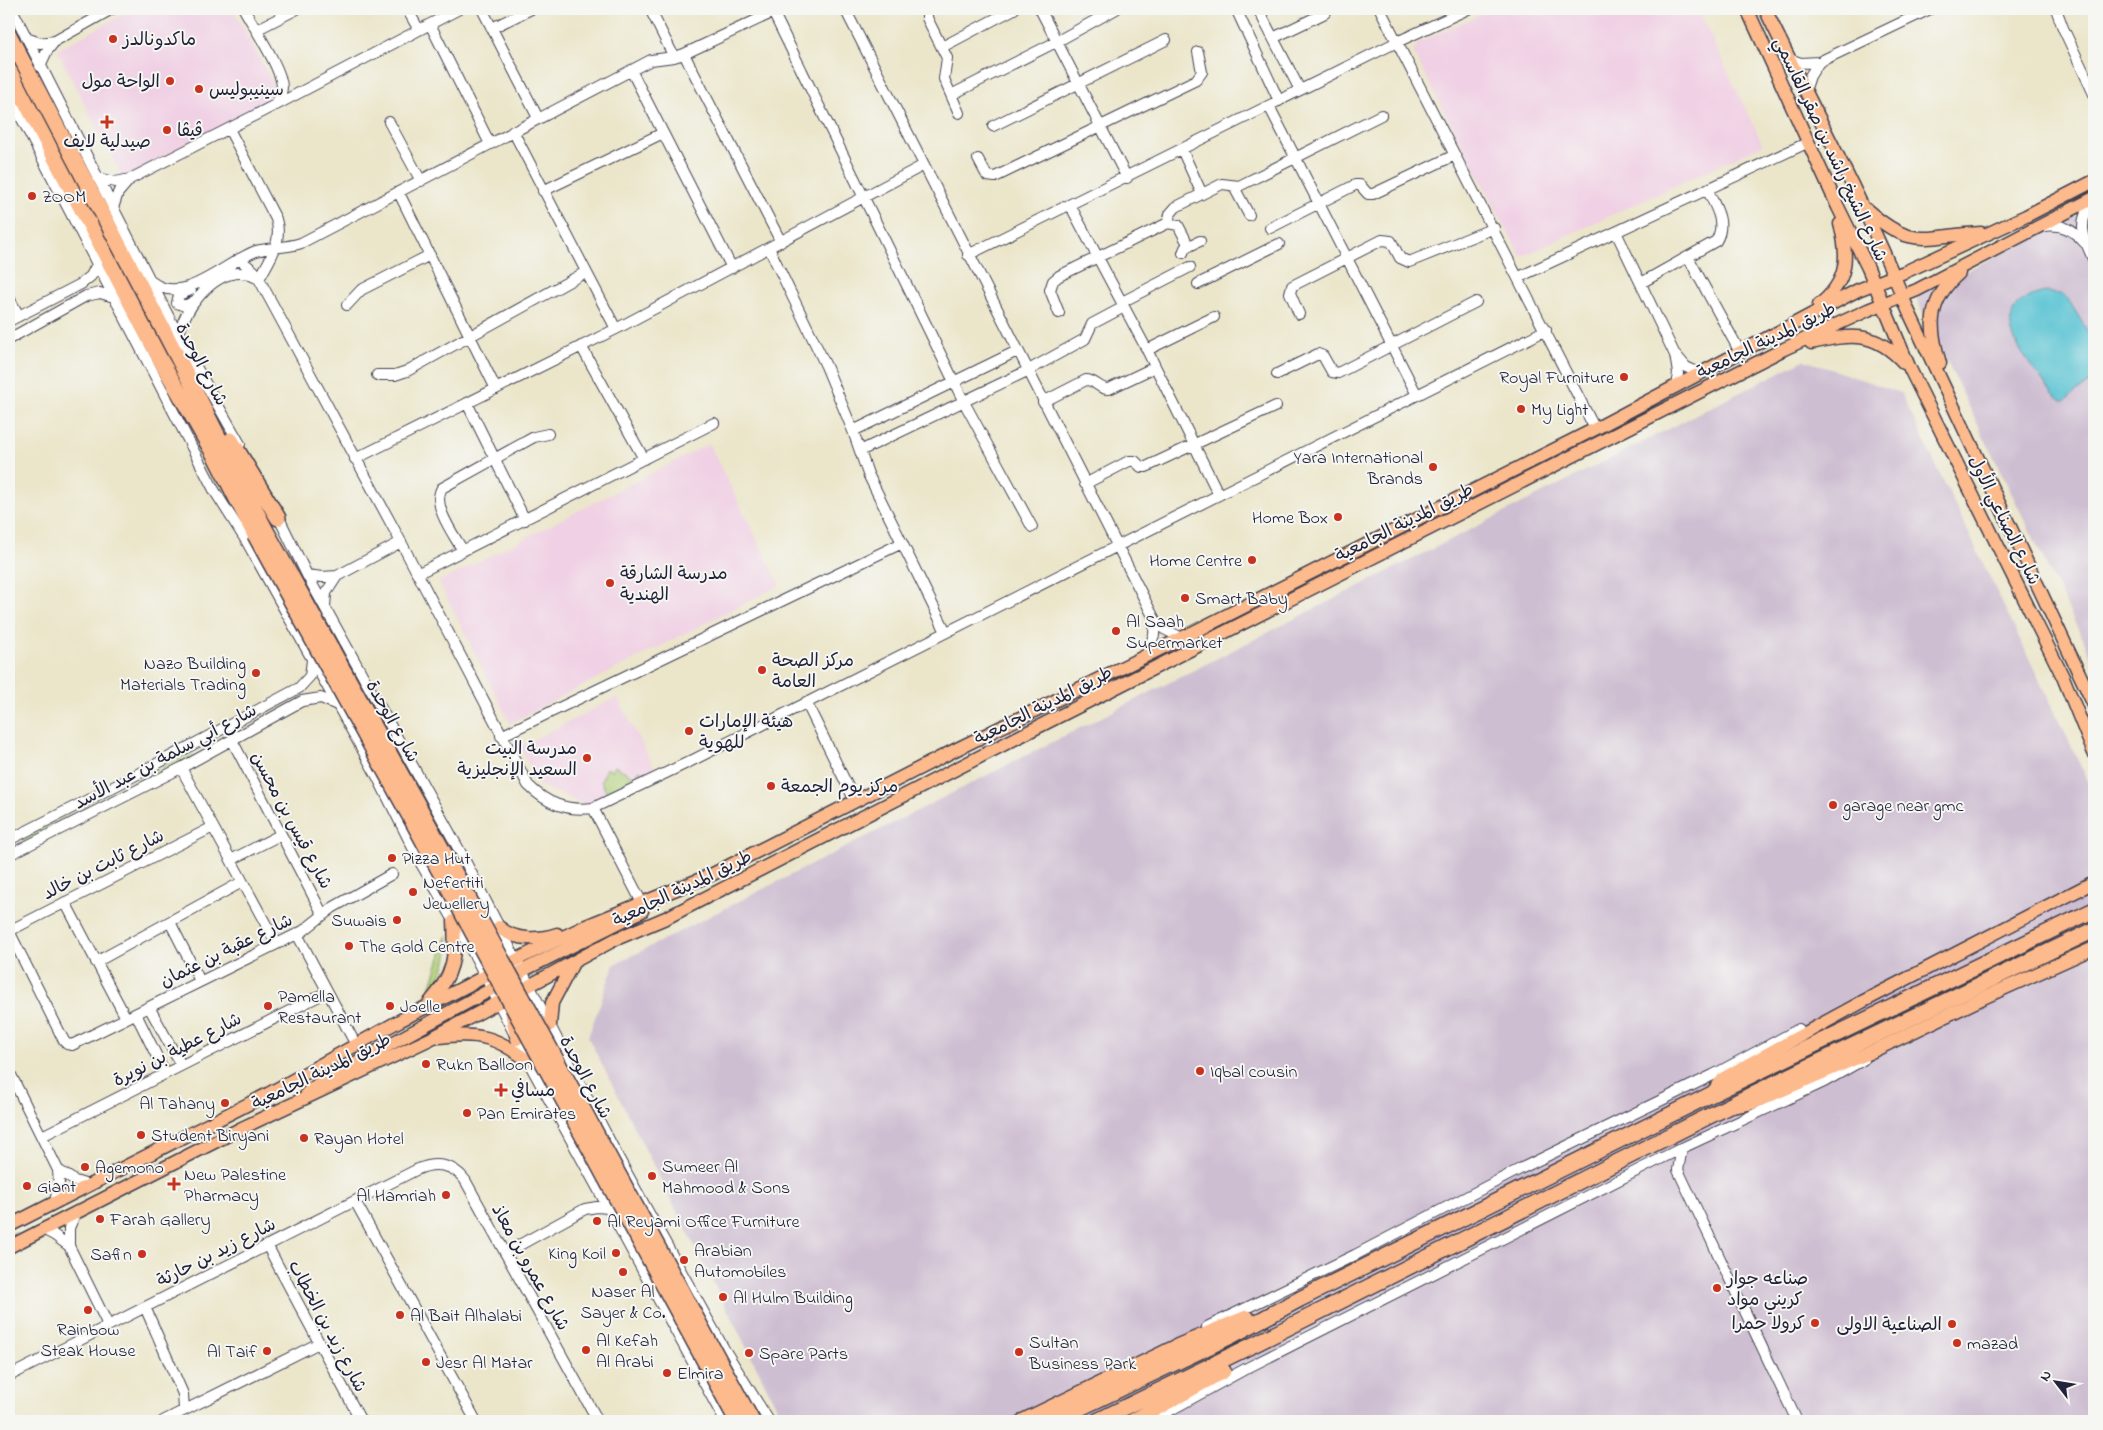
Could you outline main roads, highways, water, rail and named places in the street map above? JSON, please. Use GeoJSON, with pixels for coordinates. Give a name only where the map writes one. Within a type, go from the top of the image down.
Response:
{"type":"FeatureCollection","features":[{"type":"Feature","properties":{"kind":"highway","name":"شارع الوحدة"},"geometry":{"type":"LineString","coordinates":[[9,35],[189,379],[255,535],[425,818],[752,1421]]}},
{"type":"Feature","properties":{"kind":"highway","name":"شارع الوحدة"},"geometry":{"type":"LineString","coordinates":[[9,70],[72,204],[216,458],[255,535],[738,1421]]}},
{"type":"Feature","properties":{"kind":"highway"},"geometry":{"type":"LineString","coordinates":[[189,379],[225,429],[278,518]]}},
{"type":"Feature","properties":{"kind":"highway"},"geometry":{"type":"LineString","coordinates":[[1054,1421],[1233,1335],[1300,1299],[1710,1094],[2088,913]]}},
{"type":"Feature","properties":{"kind":"highway"},"geometry":{"type":"LineString","coordinates":[[1097,1421],[1726,1108],[2094,930]]}},
{"type":"Feature","properties":{"kind":"highway"},"geometry":{"type":"LineString","coordinates":[[1024,1421],[1215,1331],[1300,1299]]}},
{"type":"Feature","properties":{"kind":"highway"},"geometry":{"type":"LineString","coordinates":[[1135,1420],[1233,1364],[1252,1351],[1257,1343]]}},
{"type":"Feature","properties":{"kind":"main road","name":"شارع الشيخ راشد بن صقر القاسمي"},"geometry":{"type":"LineString","coordinates":[[1747,9],[1868,268],[1881,304]]}},
{"type":"Feature","properties":{"kind":"main road","name":"شارع الشيخ راشد بن صقر القاسمي"},"geometry":{"type":"LineString","coordinates":[[1765,9],[1863,207],[1902,296]]}},
{"type":"Feature","properties":{"kind":"main road","name":"طريق المدينة الجامعية"},"geometry":{"type":"LineString","coordinates":[[9,1226],[268,1094],[485,976],[519,965],[586,926],[713,874],[1676,388],[1801,318],[1858,290],[1894,276],[2026,216],[2094,181]]}},
{"type":"Feature","properties":{"kind":"main road","name":"طريق المدينة الجامعية"},"geometry":{"type":"LineString","coordinates":[[9,1246],[242,1128],[430,1038],[616,939],[668,917],[1042,724],[1784,349],[1970,263],[2094,198]]}},
{"type":"Feature","properties":{"kind":"main road"},"geometry":{"type":"LineString","coordinates":[[1801,318],[1829,296],[1843,273],[1846,254],[1838,219],[1838,207]]}},
{"type":"Feature","properties":{"kind":"main road"},"geometry":{"type":"LineString","coordinates":[[1863,207],[1895,232],[1914,238],[1926,239],[1986,233]]}},
{"type":"Feature","properties":{"kind":"main road"},"geometry":{"type":"LineString","coordinates":[[1954,406],[1934,345],[1932,316],[1945,287],[1970,263]]}},
{"type":"Feature","properties":{"kind":"main road","name":"شارع الصناعي الأول"},"geometry":{"type":"LineString","coordinates":[[1902,296],[2094,705]]}},
{"type":"Feature","properties":{"kind":"main road","name":"شارع الصناعي الأول"},"geometry":{"type":"LineString","coordinates":[[1881,304],[1910,369],[1998,545],[2078,712],[2094,753]]}},
{"type":"Feature","properties":{"kind":"main road"},"geometry":{"type":"LineString","coordinates":[[1784,349],[1840,336],[1860,336],[1869,338],[1884,346],[1898,356],[1910,369]]}},
{"type":"Feature","properties":{"kind":"main road"},"geometry":{"type":"LineString","coordinates":[[2078,712],[2094,732]]}},
{"type":"Feature","properties":{"kind":"main road"},"geometry":{"type":"LineString","coordinates":[[1710,1094],[1728,1075],[1862,1002],[2093,882]]}},
{"type":"Feature","properties":{"kind":"main road"},"geometry":{"type":"LineString","coordinates":[[301,1101],[310,1090],[322,1081],[492,989],[508,977],[519,965],[637,914],[664,894]]}},
{"type":"Feature","properties":{"kind":"main road"},"geometry":{"type":"LineString","coordinates":[[426,1007],[443,986],[454,960],[454,921]]}},
{"type":"Feature","properties":{"kind":"main road"},"geometry":{"type":"LineString","coordinates":[[499,927],[512,934],[537,938],[586,926]]}},
{"type":"Feature","properties":{"kind":"main road"},"geometry":{"type":"LineString","coordinates":[[1726,1108],[1753,1104],[1869,1053],[1983,998],[2094,948]]}},
{"type":"Feature","properties":{"kind":"main road"},"geometry":{"type":"LineString","coordinates":[[550,1025],[552,1002],[573,962]]}},
{"type":"Feature","properties":{"kind":"main road"},"geometry":{"type":"LineString","coordinates":[[517,1039],[511,1016],[504,1000],[514,984],[519,965]]}},
{"type":"Feature","properties":{"kind":"main road"},"geometry":{"type":"LineString","coordinates":[[430,1038],[462,1034],[482,1036],[509,1046],[528,1062]]}},
{"type":"Feature","properties":{"kind":"water"},"geometry":{"type":"Polygon","coordinates":[[[2046,292],[2061,294],[2068,299],[2094,342],[2094,379],[2064,401],[2057,398],[2030,365],[2015,340],[2011,327],[2011,316],[2017,306],[2028,298],[2046,292]]]}},
{"type":"Feature","properties":{"kind":"place","name":"ماكدونالدز"},"geometry":{"type":"Point","coordinates":[113,39]}},
{"type":"Feature","properties":{"kind":"place","name":"الواحة مول"},"geometry":{"type":"Point","coordinates":[170,81]}},
{"type":"Feature","properties":{"kind":"place","name":"سينيبوليس"},"geometry":{"type":"Point","coordinates":[199,89]}},
{"type":"Feature","properties":{"kind":"place","name":"صيدلية لايف"},"geometry":{"type":"Point","coordinates":[107,122]}},
{"type":"Feature","properties":{"kind":"place","name":"ڤيڤا"},"geometry":{"type":"Point","coordinates":[167,130]}},
{"type":"Feature","properties":{"kind":"place","name":"ZOOM"},"geometry":{"type":"Point","coordinates":[32,196]}},
{"type":"Feature","properties":{"kind":"place","name":"Royal Furniture"},"geometry":{"type":"Point","coordinates":[1624,377]}},
{"type":"Feature","properties":{"kind":"place","name":"My Light"},"geometry":{"type":"Point","coordinates":[1521,409]}},
{"type":"Feature","properties":{"kind":"place","name":"Yara International Brands"},"geometry":{"type":"Point","coordinates":[1433,467]}},
{"type":"Feature","properties":{"kind":"place","name":"Home Box"},"geometry":{"type":"Point","coordinates":[1338,517]}},
{"type":"Feature","properties":{"kind":"place","name":"Home Centre"},"geometry":{"type":"Point","coordinates":[1252,560]}},
{"type":"Feature","properties":{"kind":"place","name":"مدرسة الشارقة الهندية"},"geometry":{"type":"Point","coordinates":[610,583]}},
{"type":"Feature","properties":{"kind":"place","name":"Smart Baby"},"geometry":{"type":"Point","coordinates":[1185,598]}},
{"type":"Feature","properties":{"kind":"place","name":"Al Saah Supermarket"},"geometry":{"type":"Point","coordinates":[1116,631]}},
{"type":"Feature","properties":{"kind":"place","name":"مركز الصحة العامة"},"geometry":{"type":"Point","coordinates":[762,670]}},
{"type":"Feature","properties":{"kind":"place","name":"Nazo Building Materials Trading"},"geometry":{"type":"Point","coordinates":[256,673]}},
{"type":"Feature","properties":{"kind":"place","name":"هيئة الإمارات للهوية"},"geometry":{"type":"Point","coordinates":[689,731]}},
{"type":"Feature","properties":{"kind":"place","name":"مدرسة البيت السعيد الإنجليزية"},"geometry":{"type":"Point","coordinates":[587,758]}},
{"type":"Feature","properties":{"kind":"place","name":"مركز يوم الجمعة"},"geometry":{"type":"Point","coordinates":[771,786]}},
{"type":"Feature","properties":{"kind":"place","name":"garage near gmc"},"geometry":{"type":"Point","coordinates":[1833,805]}},
{"type":"Feature","properties":{"kind":"place","name":"Pizza Hut"},"geometry":{"type":"Point","coordinates":[392,858]}},
{"type":"Feature","properties":{"kind":"place","name":"Nefertiti Jewellery"},"geometry":{"type":"Point","coordinates":[413,892]}},
{"type":"Feature","properties":{"kind":"place","name":"Suwais"},"geometry":{"type":"Point","coordinates":[397,920]}},
{"type":"Feature","properties":{"kind":"place","name":"The Gold Centre"},"geometry":{"type":"Point","coordinates":[349,946]}},
{"type":"Feature","properties":{"kind":"place","name":"Pamella Restaurant"},"geometry":{"type":"Point","coordinates":[268,1006]}},
{"type":"Feature","properties":{"kind":"place","name":"Joelle"},"geometry":{"type":"Point","coordinates":[390,1006]}},
{"type":"Feature","properties":{"kind":"place","name":"Rukn Balloon"},"geometry":{"type":"Point","coordinates":[426,1064]}},
{"type":"Feature","properties":{"kind":"place","name":"Iqbal cousin"},"geometry":{"type":"Point","coordinates":[1200,1071]}},
{"type":"Feature","properties":{"kind":"place","name":"مسافي"},"geometry":{"type":"Point","coordinates":[501,1090]}},
{"type":"Feature","properties":{"kind":"place","name":"Al Tahany"},"geometry":{"type":"Point","coordinates":[225,1103]}},
{"type":"Feature","properties":{"kind":"place","name":"Pan Emirates"},"geometry":{"type":"Point","coordinates":[467,1113]}},
{"type":"Feature","properties":{"kind":"place","name":"Student Biryani"},"geometry":{"type":"Point","coordinates":[141,1135]}},
{"type":"Feature","properties":{"kind":"place","name":"Rayan Hotel"},"geometry":{"type":"Point","coordinates":[304,1138]}},
{"type":"Feature","properties":{"kind":"place","name":"Agemono"},"geometry":{"type":"Point","coordinates":[85,1167]}},
{"type":"Feature","properties":{"kind":"place","name":"Sumeer Al Mahmood & Sons"},"geometry":{"type":"Point","coordinates":[652,1176]}},
{"type":"Feature","properties":{"kind":"place","name":"New Palestine Pharmacy"},"geometry":{"type":"Point","coordinates":[174,1184]}},
{"type":"Feature","properties":{"kind":"place","name":"Giant"},"geometry":{"type":"Point","coordinates":[27,1186]}},
{"type":"Feature","properties":{"kind":"place","name":"Al Hamriah"},"geometry":{"type":"Point","coordinates":[446,1195]}},
{"type":"Feature","properties":{"kind":"place","name":"Farah Gallery"},"geometry":{"type":"Point","coordinates":[100,1219]}},
{"type":"Feature","properties":{"kind":"place","name":"Al Reyami Office Furniture"},"geometry":{"type":"Point","coordinates":[597,1221]}},
{"type":"Feature","properties":{"kind":"place","name":"King Koil"},"geometry":{"type":"Point","coordinates":[616,1253]}},
{"type":"Feature","properties":{"kind":"place","name":"Safin"},"geometry":{"type":"Point","coordinates":[142,1254]}},
{"type":"Feature","properties":{"kind":"place","name":"Arabian Automobiles"},"geometry":{"type":"Point","coordinates":[684,1260]}},
{"type":"Feature","properties":{"kind":"place","name":"Naser Al Sayer & Co."},"geometry":{"type":"Point","coordinates":[623,1272]}},
{"type":"Feature","properties":{"kind":"place","name":"صناعه جوار كريني مواد"},"geometry":{"type":"Point","coordinates":[1717,1288]}},
{"type":"Feature","properties":{"kind":"place","name":"Al Hulm Building"},"geometry":{"type":"Point","coordinates":[723,1297]}},
{"type":"Feature","properties":{"kind":"place","name":"Rainbow Steak House"},"geometry":{"type":"Point","coordinates":[88,1310]}},
{"type":"Feature","properties":{"kind":"place","name":"Al Bait Alhalabi"},"geometry":{"type":"Point","coordinates":[400,1315]}},
{"type":"Feature","properties":{"kind":"place","name":"كرولا حمرا"},"geometry":{"type":"Point","coordinates":[1815,1323]}},
{"type":"Feature","properties":{"kind":"place","name":"الصناعية الاولى"},"geometry":{"type":"Point","coordinates":[1952,1324]}},
{"type":"Feature","properties":{"kind":"place","name":"mazad"},"geometry":{"type":"Point","coordinates":[1957,1343]}},
{"type":"Feature","properties":{"kind":"place","name":"Al Kefah Al Arabi"},"geometry":{"type":"Point","coordinates":[586,1350]}},
{"type":"Feature","properties":{"kind":"place","name":"Al Taif"},"geometry":{"type":"Point","coordinates":[267,1351]}},
{"type":"Feature","properties":{"kind":"place","name":"Sultan Business Park"},"geometry":{"type":"Point","coordinates":[1019,1352]}},
{"type":"Feature","properties":{"kind":"place","name":"Spare Parts"},"geometry":{"type":"Point","coordinates":[749,1353]}},
{"type":"Feature","properties":{"kind":"place","name":"Jesr Al Matar"},"geometry":{"type":"Point","coordinates":[426,1362]}},
{"type":"Feature","properties":{"kind":"place","name":"Elmira"},"geometry":{"type":"Point","coordinates":[667,1373]}}]}
